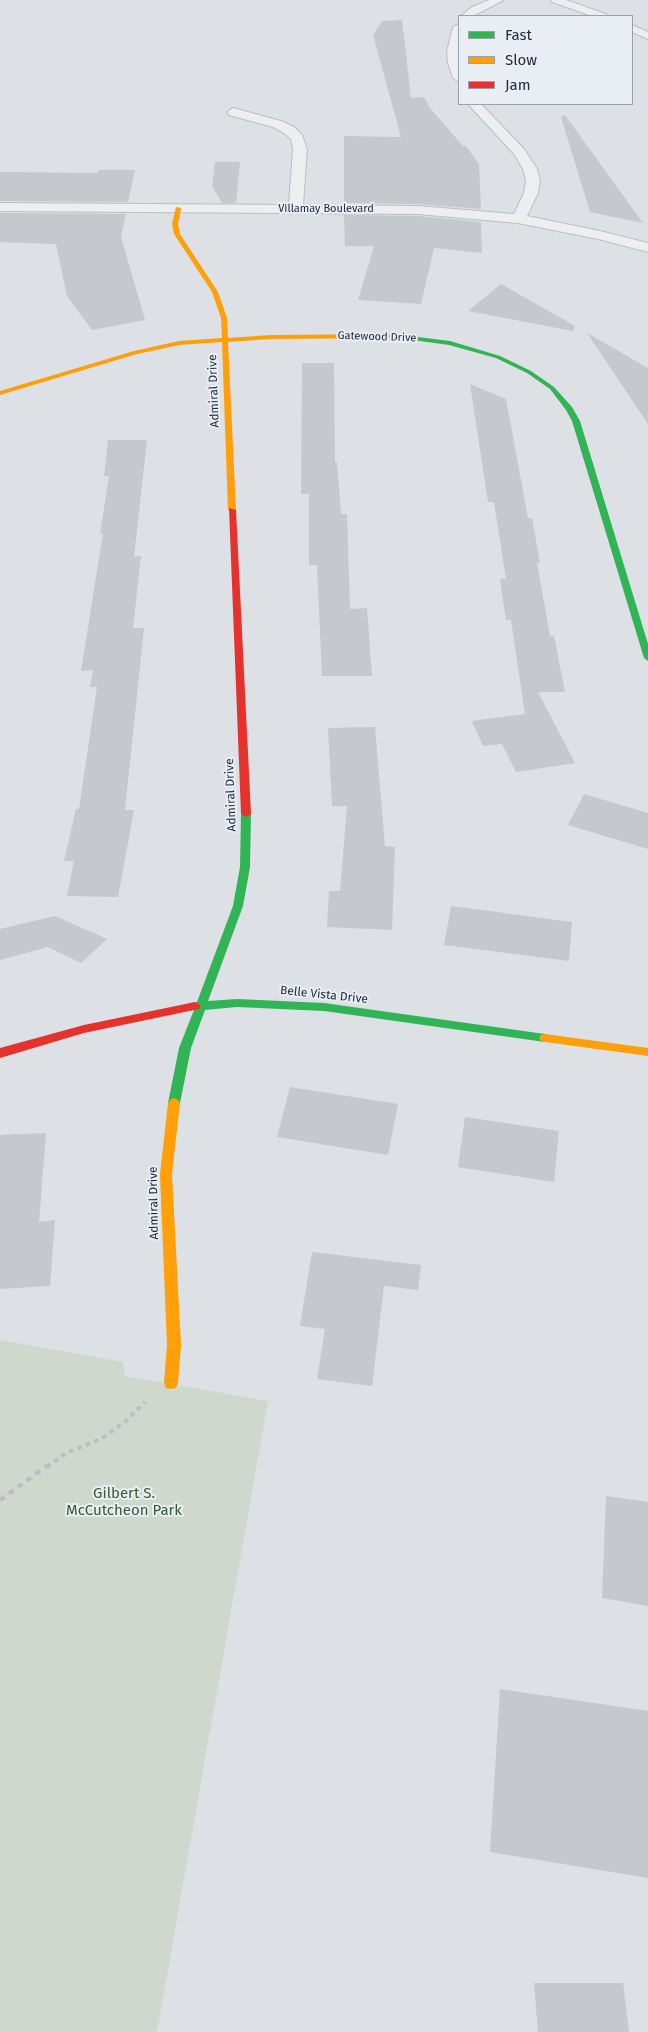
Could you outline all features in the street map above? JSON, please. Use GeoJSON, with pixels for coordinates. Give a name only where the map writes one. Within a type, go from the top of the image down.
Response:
{"type":"FeatureCollection","features":[{"type":"Feature","properties":{"kind":"street"},"geometry":{"type":"LineString","coordinates":[[467,15],[476,9],[499,0]]}},
{"type":"Feature","properties":{"kind":"street"},"geometry":{"type":"LineString","coordinates":[[556,0],[599,15]]}},
{"type":"Feature","properties":{"kind":"street"},"geometry":{"type":"LineString","coordinates":[[633,28],[648,36]]}},
{"type":"Feature","properties":{"kind":"street"},"geometry":{"type":"LineString","coordinates":[[458,31],[454,52],[454,63],[458,75]]}},
{"type":"Feature","properties":{"kind":"street"},"geometry":{"type":"LineString","coordinates":[[475,105],[519,152],[530,169],[533,181],[532,192],[518,219]]}},
{"type":"Feature","properties":{"kind":"street"},"geometry":{"type":"LineString","coordinates":[[233,112],[277,124],[289,130],[297,138],[300,149],[296,209]]}},
{"type":"Feature","properties":{"kind":"street","name":"Villamay Boulevard"},"geometry":{"type":"LineString","coordinates":[[0,207],[418,210],[518,219],[590,233],[648,248]]}},
{"type":"Feature","properties":{"kind":"street","name":"Admiral Drive"},"geometry":{"type":"LineString","coordinates":[[171,1383],[174,1345],[166,1174],[174,1101],[185,1048],[238,906],[245,867],[247,838],[224,318],[215,292],[177,234],[175,224],[178,208]]}},
{"type":"Feature","properties":{"kind":"street","name":"Gatewood Drive"},"geometry":{"type":"LineString","coordinates":[[0,393],[152,348],[179,343],[225,340],[353,335],[414,337],[450,343],[484,352],[514,364],[540,379],[562,398],[576,421],[648,658]]}},
{"type":"Feature","properties":{"kind":"street","name":"Belle Vista Drive"},"geometry":{"type":"LineString","coordinates":[[0,1053],[84,1029],[203,1004],[271,1003],[324,1007],[648,1052]]}},
{"type":"Feature","properties":{"kind":"path"},"geometry":{"type":"LineString","coordinates":[[0,1500],[66,1453],[102,1439],[127,1420],[146,1401],[171,1383]]}},
{"type":"Feature","properties":{"kind":"green space","name":"Gilbert S. McCutcheon Park"},"geometry":{"type":"Polygon","coordinates":[[[0,1340],[123,1362],[125,1376],[268,1401],[157,2032],[0,2032],[0,1340]]]}},
{"type":"Feature","properties":{"kind":"building"},"geometry":{"type":"Polygon","coordinates":[[[402,20],[411,98],[424,97],[430,108],[463,146],[466,146],[479,164],[481,209],[418,204],[344,203],[344,136],[401,137],[373,35],[382,21],[402,20]]]}},
{"type":"Feature","properties":{"kind":"building"},"geometry":{"type":"Polygon","coordinates":[[[565,115],[643,223],[590,212],[561,117],[565,115]]]}},
{"type":"Feature","properties":{"kind":"building"},"geometry":{"type":"Polygon","coordinates":[[[215,162],[240,162],[236,203],[222,203],[212,186],[215,162]]]}},
{"type":"Feature","properties":{"kind":"building"},"geometry":{"type":"Polygon","coordinates":[[[99,170],[135,170],[128,202],[0,201],[0,172],[98,173],[99,170]]]}},
{"type":"Feature","properties":{"kind":"building"},"geometry":{"type":"Polygon","coordinates":[[[0,213],[126,214],[121,237],[145,320],[92,330],[67,296],[56,244],[0,242],[0,213]]]}},
{"type":"Feature","properties":{"kind":"building"},"geometry":{"type":"Polygon","coordinates":[[[344,215],[418,216],[481,222],[482,253],[434,248],[421,304],[358,300],[374,246],[345,246],[344,215]]]}},
{"type":"Feature","properties":{"kind":"building"},"geometry":{"type":"Polygon","coordinates":[[[501,284],[575,326],[573,331],[468,311],[501,284]]]}},
{"type":"Feature","properties":{"kind":"building"},"geometry":{"type":"Polygon","coordinates":[[[587,333],[648,368],[648,424],[587,333]]]}},
{"type":"Feature","properties":{"kind":"building"},"geometry":{"type":"Polygon","coordinates":[[[302,363],[334,363],[335,462],[337,462],[341,514],[347,514],[350,609],[367,608],[372,676],[322,676],[317,565],[309,565],[309,494],[301,494],[302,363]]]}},
{"type":"Feature","properties":{"kind":"building"},"geometry":{"type":"Polygon","coordinates":[[[470,384],[506,399],[528,518],[532,518],[540,563],[537,563],[550,636],[554,636],[565,692],[538,692],[575,763],[516,772],[502,744],[483,746],[472,721],[525,714],[511,620],[506,620],[500,579],[506,579],[494,502],[488,502],[470,384]]]}},
{"type":"Feature","properties":{"kind":"building"},"geometry":{"type":"Polygon","coordinates":[[[108,440],[147,440],[134,557],[141,556],[133,628],[144,628],[125,810],[134,810],[118,897],[67,896],[74,861],[64,861],[76,809],[79,809],[97,687],[90,687],[93,670],[81,671],[103,533],[100,534],[109,476],[104,476],[108,440]]]}},
{"type":"Feature","properties":{"kind":"building"},"geometry":{"type":"Polygon","coordinates":[[[375,727],[385,846],[395,847],[392,930],[327,927],[329,891],[340,891],[347,806],[332,806],[328,728],[375,727]]]}},
{"type":"Feature","properties":{"kind":"building"},"geometry":{"type":"Polygon","coordinates":[[[584,794],[648,813],[648,849],[568,825],[584,794]]]}},
{"type":"Feature","properties":{"kind":"building"},"geometry":{"type":"Polygon","coordinates":[[[451,906],[572,922],[569,961],[444,945],[451,906]]]}},
{"type":"Feature","properties":{"kind":"building"},"geometry":{"type":"Polygon","coordinates":[[[55,916],[107,939],[81,963],[48,947],[0,960],[0,929],[55,916]]]}},
{"type":"Feature","properties":{"kind":"building"},"geometry":{"type":"Polygon","coordinates":[[[290,1087],[398,1104],[388,1155],[277,1137],[290,1087]]]}},
{"type":"Feature","properties":{"kind":"building"},"geometry":{"type":"Polygon","coordinates":[[[465,1117],[559,1131],[554,1182],[458,1167],[465,1117]]]}},
{"type":"Feature","properties":{"kind":"building"},"geometry":{"type":"Polygon","coordinates":[[[46,1133],[39,1222],[55,1220],[50,1286],[0,1289],[0,1135],[46,1133]]]}},
{"type":"Feature","properties":{"kind":"building"},"geometry":{"type":"Polygon","coordinates":[[[312,1252],[421,1265],[418,1290],[384,1286],[372,1386],[317,1379],[325,1329],[300,1326],[312,1252]]]}},
{"type":"Feature","properties":{"kind":"building"},"geometry":{"type":"Polygon","coordinates":[[[606,1496],[648,1502],[648,1606],[602,1598],[606,1496]]]}},
{"type":"Feature","properties":{"kind":"building"},"geometry":{"type":"Polygon","coordinates":[[[500,1689],[648,1711],[648,1878],[490,1852],[500,1689]]]}},
{"type":"Feature","properties":{"kind":"building"},"geometry":{"type":"Polygon","coordinates":[[[534,1983],[623,1983],[629,2032],[538,2032],[534,1983]]]}},
{"type":"Feature","properties":{"kind":"traffic: fast"},"geometry":{"type":"LineString","coordinates":[[393,336],[450,343],[498,357],[529,372],[552,388],[569,409],[576,421],[648,658]]}},
{"type":"Feature","properties":{"kind":"traffic: fast"},"geometry":{"type":"LineString","coordinates":[[174,1103],[185,1048],[238,906],[245,867],[246,814]]}},
{"type":"Feature","properties":{"kind":"traffic: fast"},"geometry":{"type":"LineString","coordinates":[[195,1006],[237,1003],[324,1007],[545,1038]]}},
{"type":"Feature","properties":{"kind":"traffic: slow"},"geometry":{"type":"LineString","coordinates":[[178,208],[175,224],[177,234],[215,292],[224,318],[232,510]]}},
{"type":"Feature","properties":{"kind":"traffic: slow"},"geometry":{"type":"LineString","coordinates":[[0,393],[136,352],[179,343],[271,337],[393,336]]}},
{"type":"Feature","properties":{"kind":"traffic: slow"},"geometry":{"type":"LineString","coordinates":[[545,1038],[648,1052]]}},
{"type":"Feature","properties":{"kind":"traffic: slow"},"geometry":{"type":"LineString","coordinates":[[171,1383],[174,1345],[166,1174],[174,1103]]}},
{"type":"Feature","properties":{"kind":"traffic: jam"},"geometry":{"type":"LineString","coordinates":[[232,510],[246,814]]}},
{"type":"Feature","properties":{"kind":"traffic: jam"},"geometry":{"type":"LineString","coordinates":[[0,1053],[84,1029],[195,1006]]}}]}
